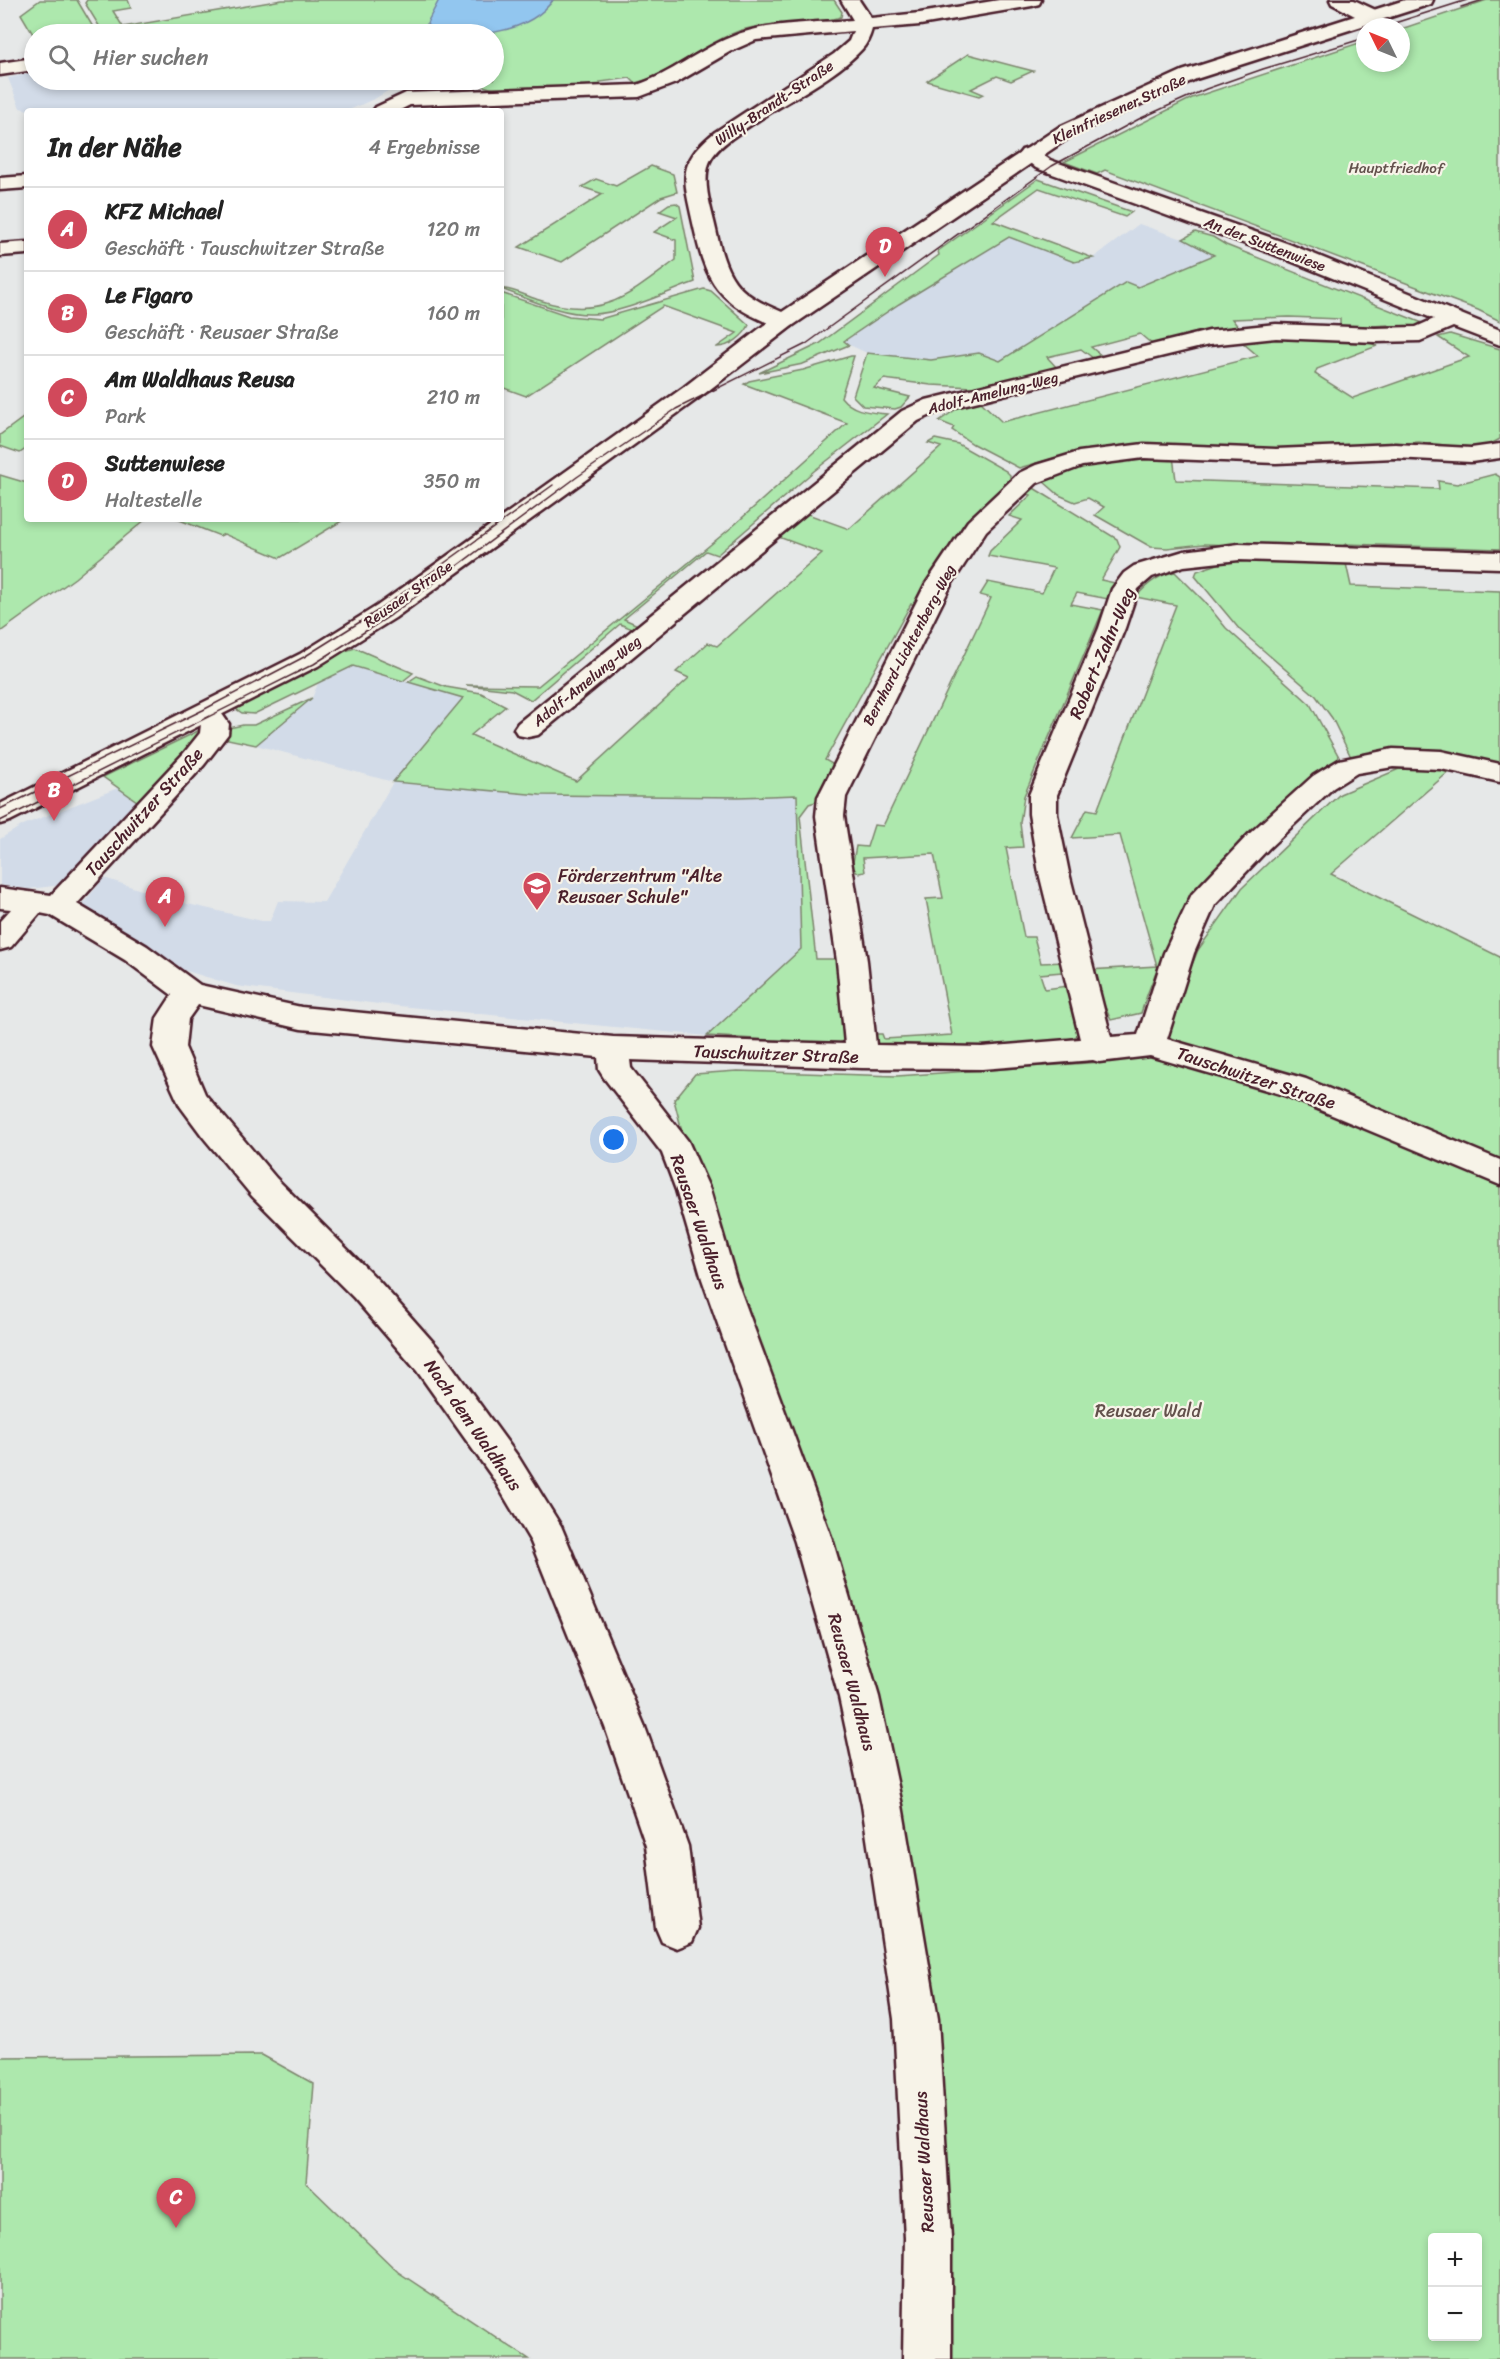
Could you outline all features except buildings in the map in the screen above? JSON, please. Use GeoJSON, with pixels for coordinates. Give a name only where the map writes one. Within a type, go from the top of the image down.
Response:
{"type":"FeatureCollection","features":[{"type":"Feature","properties":{"kind":"street"},"geometry":{"type":"LineString","coordinates":[[850,0],[865,24]]}},
{"type":"Feature","properties":{"kind":"street"},"geometry":{"type":"LineString","coordinates":[[388,108],[405,99],[639,91],[669,81],[742,38],[774,32],[971,12],[1032,0]]}},
{"type":"Feature","properties":{"kind":"street"},"geometry":{"type":"LineString","coordinates":[[1340,0],[1375,17]]}},
{"type":"Feature","properties":{"kind":"street","name":"Kleinfriesener Straße"},"geometry":{"type":"LineString","coordinates":[[784,321],[1066,131],[1189,75],[1424,0]]}},
{"type":"Feature","properties":{"kind":"street","name":"Willy-Brandt-Straße"},"geometry":{"type":"LineString","coordinates":[[784,321],[743,302],[727,290],[719,279],[709,250],[699,194],[697,168],[700,156],[716,141],[819,73],[857,44],[865,24]]}},
{"type":"Feature","properties":{"kind":"street"},"geometry":{"type":"LineString","coordinates":[[0,69],[24,65]]}},
{"type":"Feature","properties":{"kind":"street","name":"An der Suttenwiese"},"geometry":{"type":"LineString","coordinates":[[1029,154],[1043,164],[1281,249],[1500,338]]}},
{"type":"Feature","properties":{"kind":"street"},"geometry":{"type":"LineString","coordinates":[[0,184],[24,182]]}},
{"type":"Feature","properties":{"kind":"street"},"geometry":{"type":"LineString","coordinates":[[0,250],[24,248]]}},
{"type":"Feature","properties":{"kind":"street","name":"Adolf-Amelung-Weg"},"geometry":{"type":"LineString","coordinates":[[528,729],[910,416],[934,405],[1209,338],[1247,333],[1305,330],[1375,335],[1420,334],[1454,318]]}},
{"type":"Feature","properties":{"kind":"street","name":"Reusaer Straße"},"geometry":{"type":"LineString","coordinates":[[0,815],[309,660],[386,612],[692,392],[784,321]]}},
{"type":"Feature","properties":{"kind":"street","name":"Bernhard-Lichtenberg-Weg"},"geometry":{"type":"LineString","coordinates":[[862,1057],[852,961],[830,816],[832,797],[938,585],[976,526],[1013,490],[1028,478],[1045,470],[1079,459],[1125,452],[1276,456],[1395,451],[1471,455],[1500,451]]}},
{"type":"Feature","properties":{"kind":"street","name":"Robert-Zahn-Weg"},"geometry":{"type":"LineString","coordinates":[[1099,1050],[1054,873],[1043,814],[1042,795],[1113,624],[1123,592],[1133,578],[1148,569],[1197,556],[1239,552],[1500,560]]}},
{"type":"Feature","properties":{"kind":"street","name":"Tauschwitzer Straße"},"geometry":{"type":"LineString","coordinates":[[45,905],[201,751],[214,734],[215,724],[207,713]]}},
{"type":"Feature","properties":{"kind":"street"},"geometry":{"type":"LineString","coordinates":[[1150,1045],[1179,953],[1202,901],[1259,841],[1323,782],[1349,766],[1393,758],[1441,760],[1478,766],[1500,773]]}},
{"type":"Feature","properties":{"kind":"street","name":"Tauschwitzer Straße"},"geometry":{"type":"LineString","coordinates":[[0,898],[45,905],[136,953],[190,993],[301,1018],[613,1048],[862,1057],[982,1058],[1150,1045],[1295,1087],[1500,1173]]}},
{"type":"Feature","properties":{"kind":"street"},"geometry":{"type":"LineString","coordinates":[[0,940],[45,905]]}},
{"type":"Feature","properties":{"kind":"street","name":"Nach dem Waldhaus"},"geometry":{"type":"LineString","coordinates":[[190,993],[173,1018],[170,1047],[191,1098],[214,1130],[264,1186],[366,1289],[429,1361],[506,1468],[548,1537],[625,1727],[667,1846],[677,1928]]}},
{"type":"Feature","properties":{"kind":"street","name":"Reusaer Waldhaus"},"geometry":{"type":"LineString","coordinates":[[613,1048],[615,1070],[676,1149],[693,1190],[719,1279],[814,1542],[859,1697],[882,1805],[916,2019],[928,2238],[927,2359]]}},
{"type":"Feature","properties":{"kind":"shaded area"},"geometry":{"type":"Polygon","coordinates":[[[24,75],[24,90],[389,90],[354,108],[24,109],[20,108],[8,78],[24,75]]]}},
{"type":"Feature","properties":{"kind":"shaded area"},"geometry":{"type":"Polygon","coordinates":[[[1139,224],[1192,242],[1215,255],[1137,287],[1126,283],[1000,362],[979,353],[931,360],[896,357],[867,353],[843,342],[899,304],[1009,236],[1074,262],[1093,258],[1139,224]]]}},
{"type":"Feature","properties":{"kind":"shaded area","name":"Förderzentrum \"Alte Reusaer Schule\""},"geometry":{"type":"Polygon","coordinates":[[[353,666],[463,698],[394,781],[738,797],[797,795],[801,949],[707,1036],[379,1004],[236,986],[180,969],[82,905],[104,878],[179,902],[262,921],[270,921],[278,901],[324,902],[393,782],[256,745],[312,698],[319,681],[353,666]]]}},
{"type":"Feature","properties":{"kind":"shaded area"},"geometry":{"type":"Polygon","coordinates":[[[118,788],[144,806],[62,885],[29,889],[0,885],[0,839],[23,825],[118,788]]]}},
{"type":"Feature","properties":{"kind":"green space"},"geometry":{"type":"Polygon","coordinates":[[[40,0],[77,0],[91,24],[27,24],[21,14],[40,0]]]}},
{"type":"Feature","properties":{"kind":"green space"},"geometry":{"type":"Polygon","coordinates":[[[87,0],[128,0],[131,8],[113,11],[121,24],[98,24],[85,3],[87,0]]]}},
{"type":"Feature","properties":{"kind":"green space"},"geometry":{"type":"Polygon","coordinates":[[[282,0],[439,0],[431,24],[141,24],[282,0]]]}},
{"type":"Feature","properties":{"kind":"green space"},"geometry":{"type":"Polygon","coordinates":[[[553,0],[834,0],[842,12],[841,17],[828,20],[764,26],[739,31],[649,78],[635,83],[630,78],[600,82],[602,87],[504,90],[503,24],[550,4],[553,0]]]}},
{"type":"Feature","properties":{"kind":"green space","name":"Hauptfriedhof"},"geometry":{"type":"Polygon","coordinates":[[[1487,0],[1500,0],[1500,321],[1478,310],[1105,170],[1097,174],[1064,162],[1192,98],[1356,44],[1356,72],[1410,72],[1410,26],[1487,0]]]}},
{"type":"Feature","properties":{"kind":"green space"},"geometry":{"type":"Polygon","coordinates":[[[968,54],[1033,71],[1011,81],[997,76],[971,89],[983,94],[979,96],[927,81],[968,54]]]}},
{"type":"Feature","properties":{"kind":"green space"},"geometry":{"type":"Polygon","coordinates":[[[651,166],[673,174],[677,192],[661,197],[562,262],[519,247],[603,194],[582,187],[596,179],[616,186],[651,166]]]}},
{"type":"Feature","properties":{"kind":"green space"},"geometry":{"type":"Polygon","coordinates":[[[1038,179],[1132,212],[1125,217],[1039,188],[993,221],[1093,258],[1074,262],[1009,237],[899,304],[844,341],[849,345],[803,364],[759,373],[819,344],[939,255],[938,251],[1038,179]]]}},
{"type":"Feature","properties":{"kind":"green space"},"geometry":{"type":"Polygon","coordinates":[[[676,203],[680,206],[695,282],[629,307],[590,314],[556,309],[504,290],[561,306],[580,308],[597,306],[628,294],[676,260],[676,240],[654,232],[677,217],[659,211],[669,204],[676,203]]]}},
{"type":"Feature","properties":{"kind":"green space"},"geometry":{"type":"Polygon","coordinates":[[[1195,232],[1213,237],[1226,245],[1425,324],[1404,332],[1388,325],[1340,328],[1340,319],[1289,317],[1232,319],[1239,328],[1153,345],[1140,334],[1091,347],[1102,356],[1093,358],[1081,349],[1047,357],[1058,369],[974,387],[931,385],[884,379],[874,388],[910,397],[901,407],[895,409],[863,406],[853,396],[867,353],[931,360],[979,353],[1000,361],[1126,282],[1138,287],[1214,255],[1183,239],[1195,232]]]}},
{"type":"Feature","properties":{"kind":"green space"},"geometry":{"type":"Polygon","coordinates":[[[704,289],[711,291],[749,325],[732,343],[717,347],[737,333],[663,306],[526,396],[504,388],[504,294],[569,316],[600,319],[704,289]]]}},
{"type":"Feature","properties":{"kind":"green space"},"geometry":{"type":"Polygon","coordinates":[[[1450,334],[1500,349],[1500,439],[1487,446],[1470,448],[1419,442],[1302,451],[1110,447],[1073,453],[1019,468],[973,444],[952,430],[954,427],[939,421],[958,408],[955,406],[981,402],[1002,422],[1258,356],[1236,337],[1328,337],[1377,346],[1317,369],[1315,374],[1353,398],[1469,357],[1438,337],[1450,334]]]}},
{"type":"Feature","properties":{"kind":"green space"},"geometry":{"type":"Polygon","coordinates":[[[854,356],[841,397],[856,408],[887,414],[814,471],[717,555],[706,551],[624,619],[640,626],[635,630],[620,624],[531,700],[512,690],[466,685],[538,686],[732,527],[847,423],[744,384],[854,356]]]}},
{"type":"Feature","properties":{"kind":"green space"},"geometry":{"type":"Polygon","coordinates":[[[24,417],[24,450],[20,453],[0,446],[0,435],[24,417]]]}},
{"type":"Feature","properties":{"kind":"green space"},"geometry":{"type":"Polygon","coordinates":[[[935,439],[958,444],[1006,471],[1010,475],[1010,482],[921,604],[911,604],[825,760],[834,765],[822,800],[809,804],[800,816],[816,959],[842,959],[846,1039],[838,1044],[707,1036],[801,949],[797,795],[738,797],[540,795],[393,782],[463,698],[408,682],[417,676],[446,687],[481,693],[506,706],[471,735],[576,781],[689,678],[676,672],[708,643],[717,646],[822,553],[776,536],[805,513],[849,529],[941,447],[928,443],[935,439]]]}},
{"type":"Feature","properties":{"kind":"green space"},"geometry":{"type":"Polygon","coordinates":[[[1131,455],[1173,456],[1176,480],[1439,489],[1438,481],[1457,484],[1495,474],[1500,477],[1500,549],[1346,544],[1338,549],[1204,544],[1167,548],[1151,547],[1095,515],[1104,507],[1088,498],[1075,502],[1059,495],[1044,482],[1062,469],[1073,465],[1131,455]]]}},
{"type":"Feature","properties":{"kind":"green space"},"geometry":{"type":"Polygon","coordinates":[[[0,475],[24,482],[24,522],[142,522],[75,578],[0,632],[0,475]]]}},
{"type":"Feature","properties":{"kind":"green space"},"geometry":{"type":"Polygon","coordinates":[[[1032,487],[1117,539],[1120,547],[1101,580],[1115,583],[1108,599],[1077,593],[1071,604],[1103,610],[1024,796],[1020,823],[1023,847],[1006,848],[1024,937],[1034,937],[1041,963],[1066,962],[1065,978],[1062,972],[1040,974],[1045,989],[1075,985],[1088,1026],[1078,1035],[1064,1040],[1012,1046],[946,1048],[892,1046],[876,1043],[871,1034],[882,1034],[884,1039],[952,1035],[926,899],[943,898],[934,854],[863,858],[865,872],[859,873],[852,867],[856,846],[867,847],[874,825],[883,826],[991,598],[980,595],[988,582],[1042,593],[1054,568],[988,556],[990,551],[1022,520],[1009,516],[1031,495],[1023,492],[1032,487]]]}},
{"type":"Feature","properties":{"kind":"green space"},"geometry":{"type":"Polygon","coordinates":[[[185,522],[340,522],[280,558],[224,534],[220,536],[185,522]]]}},
{"type":"Feature","properties":{"kind":"green space"},"geometry":{"type":"Polygon","coordinates":[[[1257,557],[1345,559],[1351,586],[1500,591],[1500,769],[1357,760],[1351,757],[1332,718],[1316,696],[1240,630],[1195,576],[1197,571],[1224,562],[1257,557]]]}},
{"type":"Feature","properties":{"kind":"green space"},"geometry":{"type":"Polygon","coordinates":[[[1175,572],[1205,602],[1226,628],[1310,704],[1339,757],[1338,765],[1272,813],[1216,871],[1172,938],[1155,974],[1141,1013],[1111,1020],[1088,970],[1157,966],[1120,835],[1072,838],[1087,809],[1097,811],[1176,605],[1136,597],[1153,581],[1175,572]]]}},
{"type":"Feature","properties":{"kind":"green space"},"geometry":{"type":"Polygon","coordinates":[[[355,648],[413,673],[403,681],[353,666],[254,714],[242,713],[236,709],[342,652],[355,648]]]}},
{"type":"Feature","properties":{"kind":"green space"},"geometry":{"type":"Polygon","coordinates":[[[312,698],[256,745],[223,738],[224,729],[254,725],[312,698]]]}},
{"type":"Feature","properties":{"kind":"green space"},"geometry":{"type":"Polygon","coordinates":[[[198,731],[202,735],[144,806],[103,777],[198,731]]]}},
{"type":"Feature","properties":{"kind":"green space","name":"Reusaer Wald"},"geometry":{"type":"Polygon","coordinates":[[[1399,769],[1452,769],[1331,874],[1500,957],[1500,2359],[933,2359],[927,2016],[821,1539],[682,1131],[674,1100],[695,1074],[737,1071],[897,1076],[1102,1062],[1155,1055],[1198,950],[1242,888],[1340,794],[1399,769]]]}},
{"type":"Feature","properties":{"kind":"green space"},"geometry":{"type":"Polygon","coordinates":[[[262,2055],[314,2084],[306,2183],[398,2272],[529,2359],[0,2359],[0,2057],[262,2055]]]}},
{"type":"Feature","properties":{"kind":"water"},"geometry":{"type":"Polygon","coordinates":[[[439,0],[553,0],[542,12],[528,21],[504,30],[504,24],[427,23],[439,0]]]}},
{"type":"Feature","properties":{"kind":"tram line"},"geometry":{"type":"LineString","coordinates":[[1410,18],[1467,0]]}},
{"type":"Feature","properties":{"kind":"tram line"},"geometry":{"type":"LineString","coordinates":[[1461,7],[1483,0]]}},
{"type":"Feature","properties":{"kind":"tram line"},"geometry":{"type":"LineString","coordinates":[[0,821],[314,664],[391,615],[577,477],[676,409],[806,344],[1052,166],[1139,119],[1206,89],[1356,41]]}},
{"type":"Feature","properties":{"kind":"tram line"},"geometry":{"type":"LineString","coordinates":[[504,520],[553,485]]}},
{"type":"Feature","properties":{"kind":"tram line"},"geometry":{"type":"LineString","coordinates":[[0,809],[203,710],[304,657],[379,610],[501,522]]}},
{"type":"Feature","properties":{"kind":"place","name":"Suttenwiese"},"geometry":{"type":"Point","coordinates":[885,277]}},
{"type":"Feature","properties":{"kind":"place","name":"Le Figaro"},"geometry":{"type":"Point","coordinates":[54,821]}},
{"type":"Feature","properties":{"kind":"place","name":"Förderzentrum \"Alte Reusaer Schule\""},"geometry":{"type":"Point","coordinates":[537,912]}},
{"type":"Feature","properties":{"kind":"place","name":"KFZ Michael"},"geometry":{"type":"Point","coordinates":[165,927]}},
{"type":"Feature","properties":{"kind":"place","name":"Am Waldhaus Reusa"},"geometry":{"type":"Point","coordinates":[176,2228]}}]}
